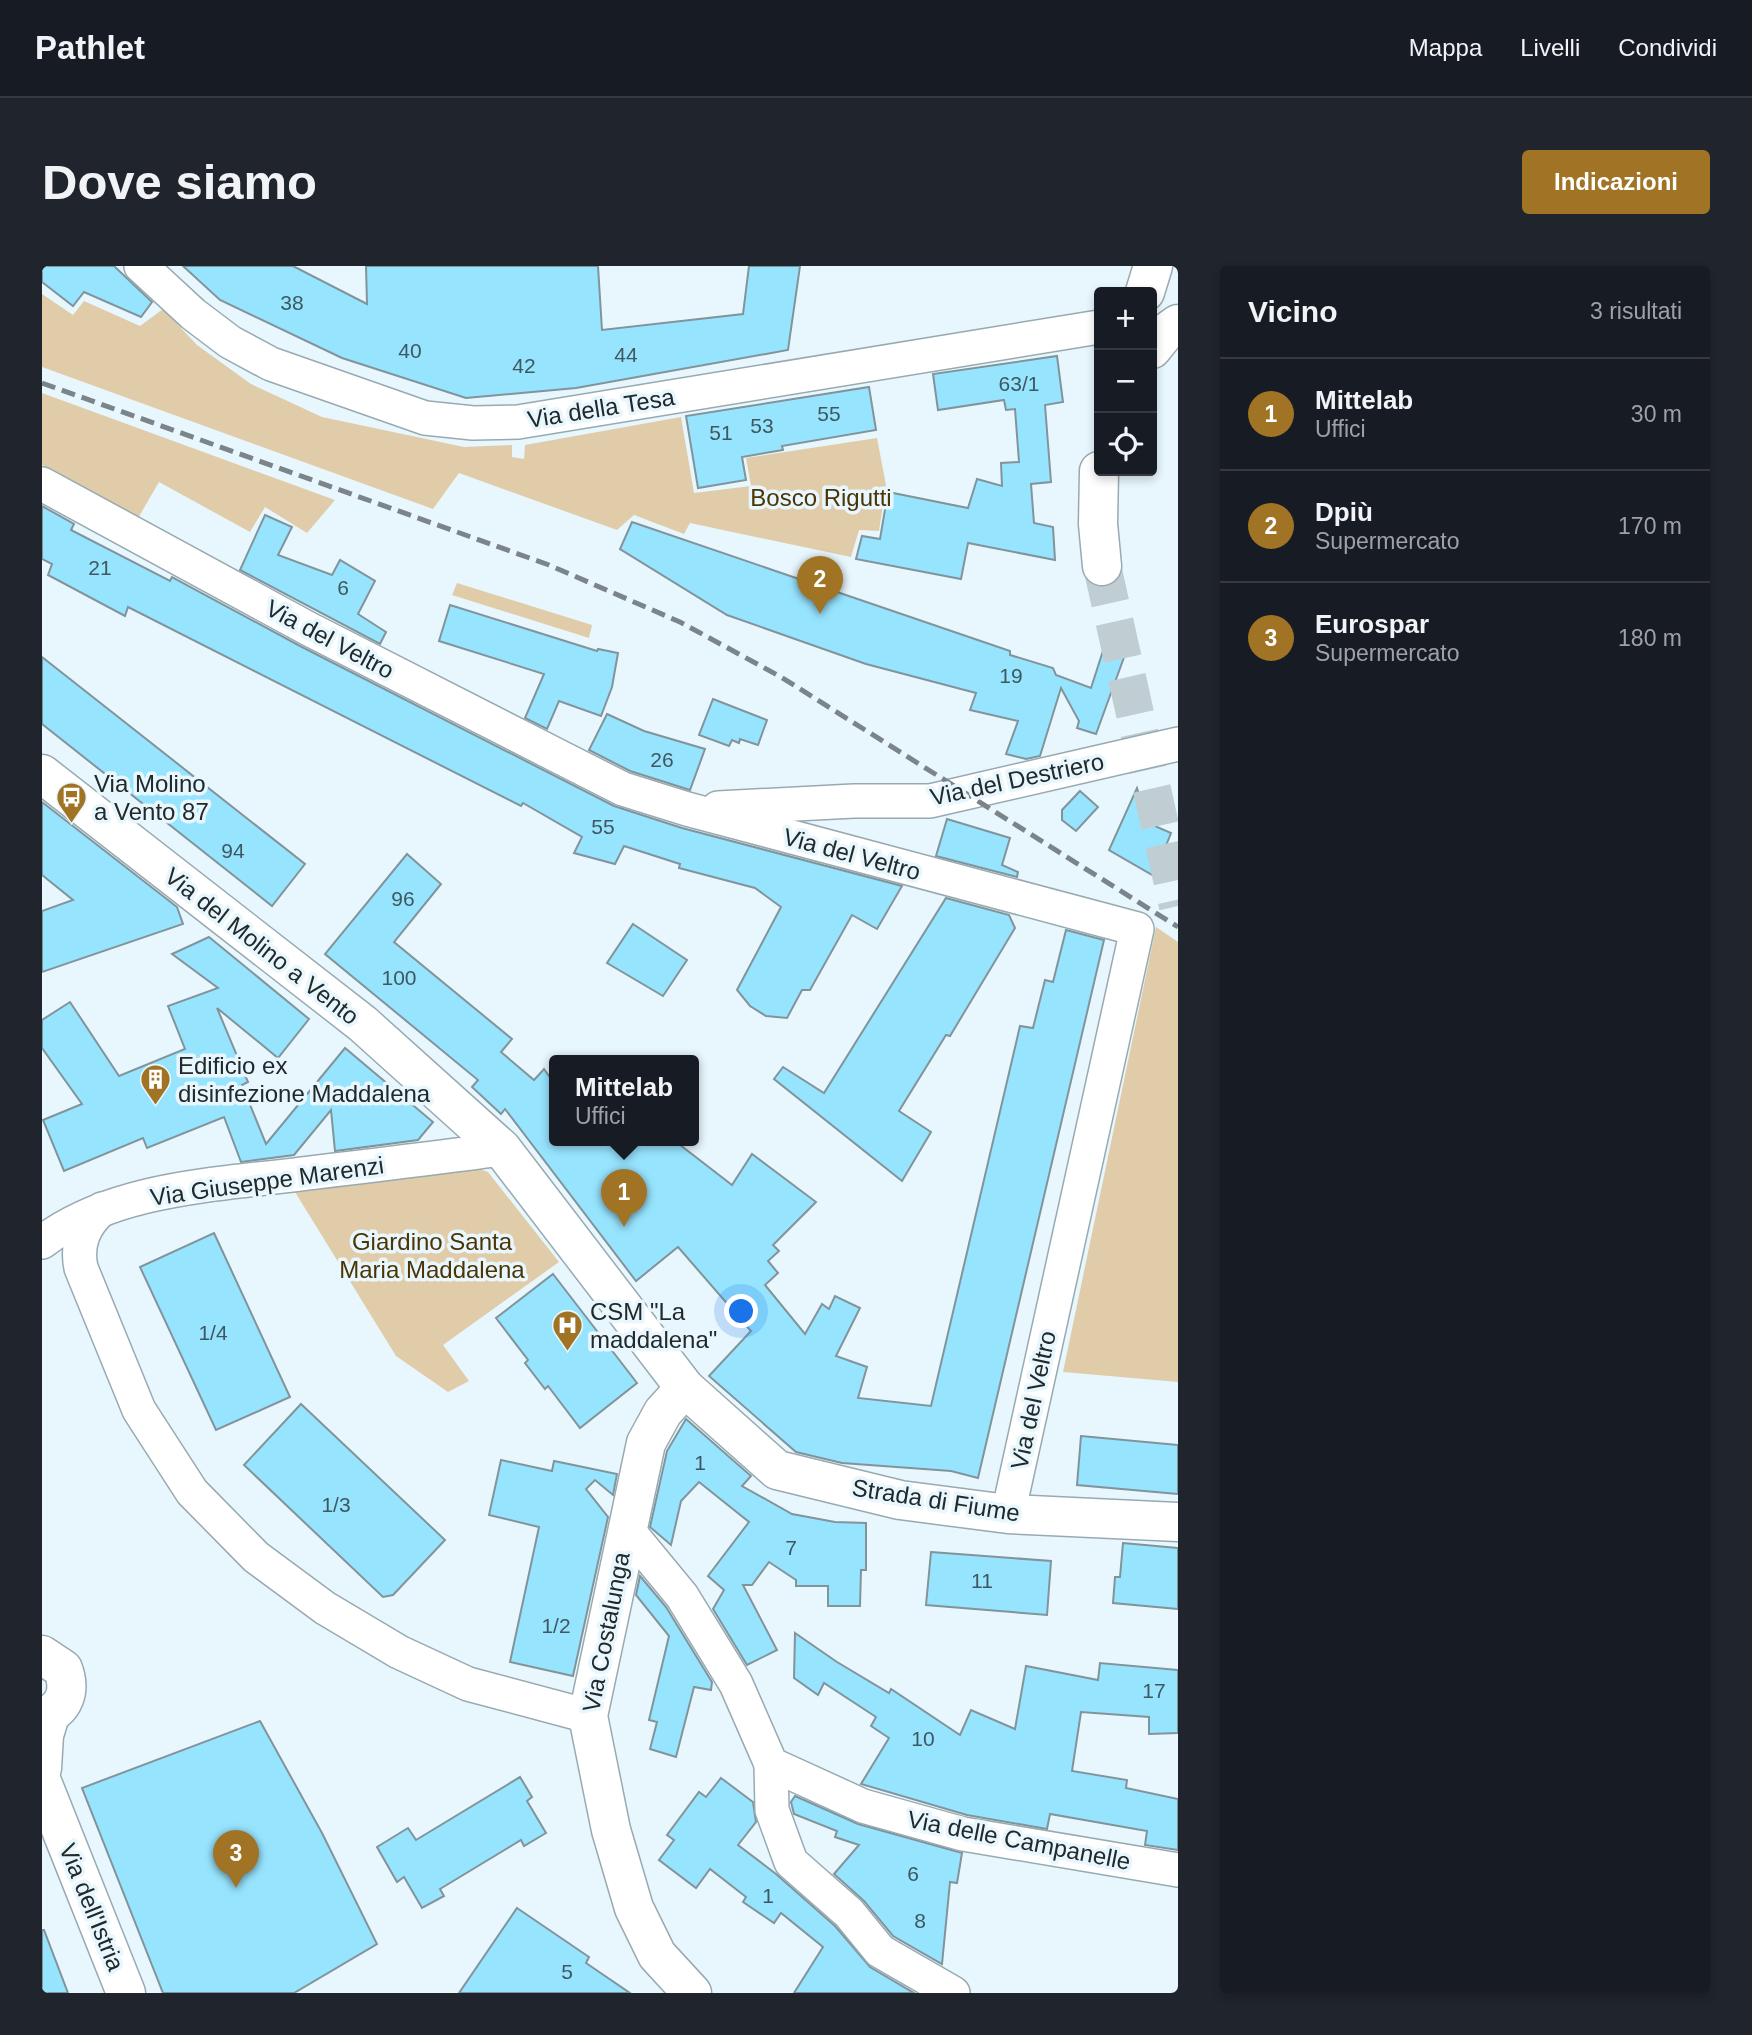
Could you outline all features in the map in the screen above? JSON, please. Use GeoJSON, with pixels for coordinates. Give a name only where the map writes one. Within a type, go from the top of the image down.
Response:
{"type":"FeatureCollection","features":[{"type":"Feature","properties":{"kind":"main road"},"geometry":{"type":"LineString","coordinates":[[1147,287],[1153,266]]}},
{"type":"Feature","properties":{"kind":"main road"},"geometry":{"type":"LineString","coordinates":[[1157,343],[1178,324]]}},
{"type":"Feature","properties":{"kind":"main road"},"geometry":{"type":"LineString","coordinates":[[1099,476],[1097,507],[1102,566]]}},
{"type":"Feature","properties":{"kind":"main road","name":"Via del Molino a Vento"},"geometry":{"type":"LineString","coordinates":[[42,774],[363,1024],[502,1149],[685,1388]]}},
{"type":"Feature","properties":{"kind":"main road","name":"Strada di Fiume"},"geometry":{"type":"LineString","coordinates":[[685,1388],[777,1470],[900,1500],[1008,1514],[1178,1522]]}},
{"type":"Feature","properties":{"kind":"main road","name":"Via Costalunga"},"geometry":{"type":"LineString","coordinates":[[685,1388],[663,1412],[646,1443],[588,1716],[611,1830],[634,1908],[657,1955],[692,1993]]}},
{"type":"Feature","properties":{"kind":"main road"},"geometry":{"type":"LineString","coordinates":[[42,1655],[55,1662],[67,1680],[64,1700],[46,1716],[42,1768]]}},
{"type":"Feature","properties":{"kind":"main road","name":"Via dell'Istria"},"geometry":{"type":"LineString","coordinates":[[42,1782],[126,1993]]}},
{"type":"Feature","properties":{"kind":"street","name":"Via della Tesa"},"geometry":{"type":"LineString","coordinates":[[142,266],[193,314],[230,342],[271,364],[425,418],[473,423],[518,422],[1094,328]]}},
{"type":"Feature","properties":{"kind":"street","name":"Via del Veltro"},"geometry":{"type":"LineString","coordinates":[[42,484],[309,629],[624,789],[687,810],[1137,929],[1008,1514]]}},
{"type":"Feature","properties":{"kind":"street","name":"Via del Destriero"},"geometry":{"type":"LineString","coordinates":[[687,810],[854,801],[930,801],[1178,744]]}},
{"type":"Feature","properties":{"kind":"street","name":"Via Giuseppe Marenzi"},"geometry":{"type":"LineString","coordinates":[[42,1242],[66,1224],[102,1209],[208,1186],[502,1149]]}},
{"type":"Feature","properties":{"kind":"street"},"geometry":{"type":"LineString","coordinates":[[102,1209],[88,1222],[82,1238],[78,1255],[81,1268],[139,1410],[192,1492],[256,1556],[325,1608],[399,1652],[468,1684],[588,1716]]}},
{"type":"Feature","properties":{"kind":"street"},"geometry":{"type":"LineString","coordinates":[[42,1248],[58,1252],[81,1268]]}},
{"type":"Feature","properties":{"kind":"street"},"geometry":{"type":"LineString","coordinates":[[626,1528],[682,1596],[736,1684],[771,1764],[772,1810],[791,1862],[849,1913],[880,1951],[953,1993]]}},
{"type":"Feature","properties":{"kind":"street","name":"Via delle Campanelle"},"geometry":{"type":"LineString","coordinates":[[771,1764],[863,1806],[963,1834],[1178,1870]]}},
{"type":"Feature","properties":{"kind":"green space","name":"Bosco Rigutti"},"geometry":{"type":"Polygon","coordinates":[[[42,294],[73,315],[84,301],[140,326],[163,309],[197,345],[251,384],[322,417],[464,447],[512,445],[512,457],[524,459],[525,445],[681,417],[694,493],[751,486],[746,458],[877,438],[886,485],[879,531],[859,530],[851,557],[690,523],[684,534],[634,515],[617,530],[459,473],[433,509],[42,367],[42,294]]]}},
{"type":"Feature","properties":{"kind":"green space"},"geometry":{"type":"Polygon","coordinates":[[[42,393],[335,500],[307,533],[265,507],[250,532],[159,482],[137,520],[42,465],[42,393]]]}},
{"type":"Feature","properties":{"kind":"green space"},"geometry":{"type":"Polygon","coordinates":[[[457,583],[592,625],[589,638],[452,595],[457,583]]]}},
{"type":"Feature","properties":{"kind":"green space"},"geometry":{"type":"Polygon","coordinates":[[[1156,927],[1178,942],[1178,1382],[1063,1372],[1156,927]]]}},
{"type":"Feature","properties":{"kind":"green space","name":"Giardino Santa Maria Maddalena"},"geometry":{"type":"Polygon","coordinates":[[[480,1169],[488,1172],[559,1262],[443,1345],[469,1381],[448,1392],[396,1356],[295,1192],[480,1169]]]}},
{"type":"Feature","properties":{"kind":"building"},"geometry":{"type":"Polygon","coordinates":[[[42,266],[114,266],[152,302],[141,317],[84,292],[73,306],[42,282],[42,266]]]}},
{"type":"Feature","properties":{"kind":"building"},"geometry":{"type":"Polygon","coordinates":[[[183,266],[293,266],[367,304],[366,266],[598,266],[602,330],[743,314],[749,266],[800,266],[788,350],[576,388],[466,398],[342,358],[220,300],[183,266]]]}},
{"type":"Feature","properties":{"kind":"building"},"geometry":{"type":"Polygon","coordinates":[[[1057,356],[1063,402],[1045,405],[1051,482],[1031,484],[1034,523],[1053,527],[1055,560],[968,543],[961,579],[856,559],[862,536],[880,539],[888,492],[968,508],[977,479],[1002,486],[1001,463],[1019,462],[1015,409],[1006,410],[1004,400],[938,410],[933,374],[1057,356]]]}},
{"type":"Feature","properties":{"kind":"building"},"geometry":{"type":"Polygon","coordinates":[[[869,387],[876,430],[782,446],[783,450],[742,457],[746,480],[698,488],[686,416],[869,387]]]}},
{"type":"Feature","properties":{"kind":"building"},"geometry":{"type":"Polygon","coordinates":[[[42,506],[74,524],[71,530],[170,581],[172,577],[300,646],[614,806],[682,828],[902,886],[877,929],[852,915],[810,990],[802,990],[787,1018],[766,1016],[750,1006],[737,990],[781,907],[755,888],[679,868],[680,864],[624,846],[615,864],[574,853],[582,837],[523,803],[521,806],[128,607],[125,616],[48,575],[52,564],[42,559],[42,506]]]}},
{"type":"Feature","properties":{"kind":"building"},"geometry":{"type":"Polygon","coordinates":[[[265,515],[292,527],[278,555],[332,575],[340,560],[375,581],[358,614],[386,632],[380,644],[240,570],[265,515]]]}},
{"type":"Feature","properties":{"kind":"building"},"geometry":{"type":"Polygon","coordinates":[[[632,522],[1010,651],[1010,655],[1053,668],[1056,675],[1091,688],[1111,626],[1134,630],[1096,734],[1077,728],[1079,721],[1061,688],[1040,756],[1026,759],[1006,754],[1018,721],[970,710],[976,693],[866,664],[727,615],[620,549],[632,522]]]}},
{"type":"Feature","properties":{"kind":"building"},"geometry":{"type":"Polygon","coordinates":[[[450,605],[597,651],[618,653],[612,687],[601,716],[559,701],[547,729],[525,718],[544,674],[439,641],[450,605]]]}},
{"type":"Feature","properties":{"kind":"building"},"geometry":{"type":"Polygon","coordinates":[[[42,657],[305,864],[272,906],[42,724],[42,657]]]}},
{"type":"Feature","properties":{"kind":"building"},"geometry":{"type":"Polygon","coordinates":[[[713,699],[767,720],[758,745],[740,739],[739,743],[732,740],[729,746],[699,735],[713,699]]]}},
{"type":"Feature","properties":{"kind":"building"},"geometry":{"type":"Polygon","coordinates":[[[607,714],[644,731],[705,749],[690,790],[630,771],[589,750],[607,714]]]}},
{"type":"Feature","properties":{"kind":"building"},"geometry":{"type":"Polygon","coordinates":[[[1137,788],[1148,823],[1171,833],[1154,876],[1109,850],[1137,788]]]}},
{"type":"Feature","properties":{"kind":"building"},"geometry":{"type":"Polygon","coordinates":[[[1080,791],[1098,807],[1076,831],[1062,820],[1062,810],[1080,791]]]}},
{"type":"Feature","properties":{"kind":"building"},"geometry":{"type":"Polygon","coordinates":[[[42,802],[177,907],[183,924],[42,972],[42,911],[73,900],[42,875],[42,802]]]}},
{"type":"Feature","properties":{"kind":"building"},"geometry":{"type":"Polygon","coordinates":[[[947,819],[1010,838],[1002,865],[1018,872],[1017,877],[936,856],[947,819]]]}},
{"type":"Feature","properties":{"kind":"building"},"geometry":{"type":"Polygon","coordinates":[[[407,854],[441,884],[394,942],[512,1039],[501,1052],[534,1080],[544,1069],[549,1076],[549,1146],[681,1146],[732,1185],[752,1154],[816,1202],[773,1245],[779,1251],[768,1261],[778,1273],[765,1285],[805,1334],[822,1304],[829,1309],[835,1296],[860,1308],[836,1356],[867,1367],[858,1398],[931,1406],[1020,1026],[1033,1028],[1045,980],[1053,982],[1066,930],[1104,940],[978,1478],[951,1471],[842,1463],[796,1452],[709,1376],[751,1331],[678,1247],[636,1281],[505,1109],[501,1114],[472,1087],[478,1080],[325,954],[407,854]]]}},
{"type":"Feature","properties":{"kind":"building"},"geometry":{"type":"Polygon","coordinates":[[[946,898],[1009,915],[1015,928],[950,1036],[946,1035],[899,1111],[931,1132],[902,1181],[774,1079],[783,1067],[824,1093],[946,898]]]}},
{"type":"Feature","properties":{"kind":"building"},"geometry":{"type":"Polygon","coordinates":[[[633,924],[687,960],[663,996],[607,963],[633,924]]]}},
{"type":"Feature","properties":{"kind":"building"},"geometry":{"type":"Polygon","coordinates":[[[209,937],[309,1019],[278,1058],[217,1008],[248,1082],[242,1085],[266,1144],[345,1048],[433,1122],[418,1140],[335,1151],[331,1110],[294,1155],[241,1162],[224,1117],[147,1148],[143,1138],[64,1171],[43,1120],[82,1104],[42,1048],[42,1020],[70,1002],[119,1076],[185,1049],[168,1006],[218,988],[172,954],[209,937]]]}},
{"type":"Feature","properties":{"kind":"building"},"geometry":{"type":"Polygon","coordinates":[[[214,1233],[290,1397],[216,1430],[140,1267],[214,1233]]]}},
{"type":"Feature","properties":{"kind":"building"},"geometry":{"type":"Polygon","coordinates":[[[553,1274],[637,1383],[580,1428],[548,1386],[545,1389],[525,1363],[528,1360],[496,1318],[553,1274]]]}},
{"type":"Feature","properties":{"kind":"building"},"geometry":{"type":"Polygon","coordinates":[[[301,1404],[445,1540],[393,1595],[383,1597],[244,1465],[301,1404]]]}},
{"type":"Feature","properties":{"kind":"building"},"geometry":{"type":"Polygon","coordinates":[[[686,1419],[751,1476],[742,1486],[792,1514],[835,1522],[866,1523],[866,1570],[861,1570],[860,1606],[828,1606],[828,1586],[796,1586],[796,1580],[769,1562],[752,1585],[743,1585],[777,1650],[747,1665],[713,1609],[724,1590],[708,1576],[749,1522],[699,1482],[681,1501],[671,1545],[650,1527],[667,1451],[686,1419]]]}},
{"type":"Feature","properties":{"kind":"building"},"geometry":{"type":"Polygon","coordinates":[[[1081,1436],[1178,1445],[1178,1494],[1077,1485],[1081,1436]]]}},
{"type":"Feature","properties":{"kind":"building"},"geometry":{"type":"Polygon","coordinates":[[[501,1460],[552,1471],[554,1461],[617,1474],[613,1495],[595,1480],[586,1489],[608,1517],[573,1676],[510,1662],[539,1527],[489,1515],[501,1460]]]}},
{"type":"Feature","properties":{"kind":"building"},"geometry":{"type":"Polygon","coordinates":[[[1123,1543],[1178,1548],[1178,1609],[1113,1603],[1115,1577],[1120,1577],[1123,1543]]]}},
{"type":"Feature","properties":{"kind":"building"},"geometry":{"type":"Polygon","coordinates":[[[931,1552],[1051,1561],[1047,1615],[926,1605],[931,1552]]]}},
{"type":"Feature","properties":{"kind":"building"},"geometry":{"type":"Polygon","coordinates":[[[640,1576],[666,1607],[712,1682],[711,1690],[694,1687],[676,1757],[650,1749],[657,1722],[649,1720],[669,1636],[636,1595],[640,1576]]]}},
{"type":"Feature","properties":{"kind":"building"},"geometry":{"type":"Polygon","coordinates":[[[795,1633],[889,1693],[891,1689],[960,1735],[971,1710],[1015,1729],[1026,1666],[1098,1680],[1100,1663],[1178,1670],[1178,1733],[1149,1734],[1149,1717],[1081,1712],[1072,1771],[1127,1780],[1126,1788],[1178,1799],[1178,1850],[1145,1845],[1147,1831],[1050,1814],[1047,1829],[967,1815],[861,1784],[889,1738],[871,1726],[876,1717],[824,1683],[818,1695],[794,1678],[795,1633]]]}},
{"type":"Feature","properties":{"kind":"building"},"geometry":{"type":"Polygon","coordinates":[[[260,1721],[322,1833],[377,1944],[294,1993],[163,1993],[82,1788],[260,1721]]]}},
{"type":"Feature","properties":{"kind":"building"},"geometry":{"type":"Polygon","coordinates":[[[520,1777],[532,1797],[527,1801],[546,1833],[524,1846],[521,1840],[440,1889],[444,1896],[422,1908],[404,1877],[397,1882],[377,1847],[408,1828],[416,1840],[520,1777]]]}},
{"type":"Feature","properties":{"kind":"building"},"geometry":{"type":"Polygon","coordinates":[[[721,1778],[753,1802],[756,1822],[738,1845],[835,1926],[870,1967],[914,1993],[794,1993],[823,1947],[781,1913],[774,1923],[743,1902],[746,1897],[710,1869],[696,1888],[659,1860],[674,1840],[667,1835],[699,1792],[706,1797],[721,1778]]]}},
{"type":"Feature","properties":{"kind":"building"},"geometry":{"type":"Polygon","coordinates":[[[795,1796],[858,1824],[962,1853],[957,1883],[950,1882],[942,1964],[893,1936],[864,1901],[834,1874],[859,1845],[835,1837],[837,1831],[794,1814],[791,1802],[795,1796]]]}},
{"type":"Feature","properties":{"kind":"building"},"geometry":{"type":"Polygon","coordinates":[[[517,1908],[589,1957],[586,1963],[630,1993],[459,1993],[517,1908]]]}},
{"type":"Feature","properties":{"kind":"building"},"geometry":{"type":"Polygon","coordinates":[[[44,1930],[68,1993],[42,1993],[44,1930]]]}},
{"type":"Feature","properties":{"kind":"tunnel"},"geometry":{"type":"LineString","coordinates":[[1102,566],[1178,906]]}},
{"type":"Feature","properties":{"kind":"railway"},"geometry":{"type":"LineString","coordinates":[[42,383],[549,565],[680,622],[781,677],[1178,927]]}},
{"type":"Feature","properties":{"kind":"place","name":"Dpiù"},"geometry":{"type":"Point","coordinates":[820,614]}},
{"type":"Feature","properties":{"kind":"place","name":"Via Molino a Vento 87"},"geometry":{"type":"Point","coordinates":[71,824]}},
{"type":"Feature","properties":{"kind":"place","name":"Edificio ex disinfezione Maddalena"},"geometry":{"type":"Point","coordinates":[155,1106]}},
{"type":"Feature","properties":{"kind":"place","name":"Mittelab"},"geometry":{"type":"Point","coordinates":[624,1227]}},
{"type":"Feature","properties":{"kind":"place","name":"CSM \"La maddalena\""},"geometry":{"type":"Point","coordinates":[567,1352]}},
{"type":"Feature","properties":{"kind":"place","name":"Eurospar"},"geometry":{"type":"Point","coordinates":[236,1888]}}]}
